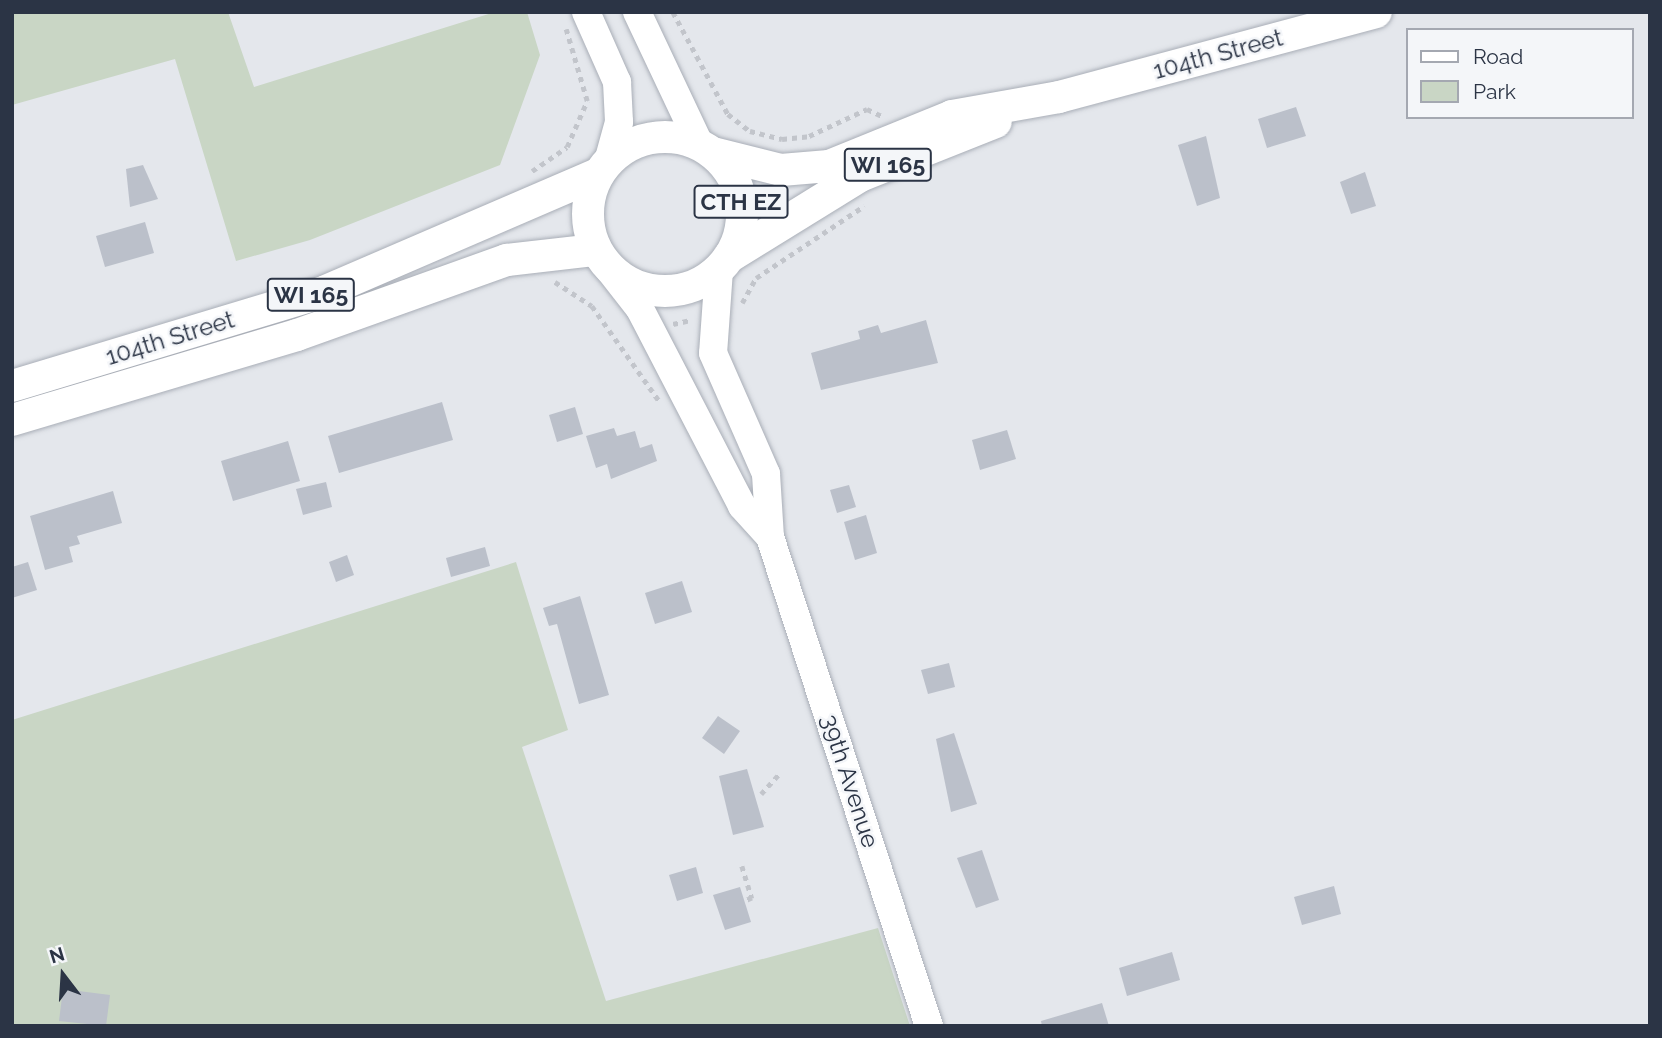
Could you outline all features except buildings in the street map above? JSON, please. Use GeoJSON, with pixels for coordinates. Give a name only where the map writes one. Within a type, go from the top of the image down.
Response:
{"type":"FeatureCollection","features":[{"type":"Feature","properties":{"kind":"main road"},"geometry":{"type":"LineString","coordinates":[[586,12],[617,82],[619,122],[603,168],[588,199],[600,257]]}},
{"type":"Feature","properties":{"kind":"main road","name":"CTH EZ"},"geometry":{"type":"LineString","coordinates":[[638,12],[707,149],[739,191],[742,214],[724,264]]}},
{"type":"Feature","properties":{"kind":"main road","name":"104th Street"},"geometry":{"type":"LineString","coordinates":[[707,149],[781,170],[830,166],[952,116],[1059,97],[1376,12]]}},
{"type":"Feature","properties":{"kind":"main road","name":"104th Street"},"geometry":{"type":"LineString","coordinates":[[724,264],[860,176],[1059,97]]}},
{"type":"Feature","properties":{"kind":"main road","name":"WI 165"},"geometry":{"type":"LineString","coordinates":[[603,168],[651,138],[707,149]]}},
{"type":"Feature","properties":{"kind":"main road","name":"104th Street"},"geometry":{"type":"LineString","coordinates":[[12,386],[326,291],[603,168]]}},
{"type":"Feature","properties":{"kind":"main road","name":"WI 165"},"geometry":{"type":"LineString","coordinates":[[600,257],[647,290],[685,288],[724,264]]}},
{"type":"Feature","properties":{"kind":"main road","name":"104th Street"},"geometry":{"type":"LineString","coordinates":[[12,420],[297,335],[507,260],[600,257]]}},
{"type":"Feature","properties":{"kind":"main road","name":"39th Avenue"},"geometry":{"type":"LineString","coordinates":[[600,257],[640,309],[742,506],[771,537]]}},
{"type":"Feature","properties":{"kind":"main road","name":"39th Avenue"},"geometry":{"type":"LineString","coordinates":[[724,264],[713,353],[766,474],[771,537],[929,1026]]}},
{"type":"Feature","properties":{"kind":"path"},"geometry":{"type":"LineString","coordinates":[[673,12],[728,114],[750,131],[782,139],[809,136],[867,110]]}},
{"type":"Feature","properties":{"kind":"path"},"geometry":{"type":"LineString","coordinates":[[528,174],[567,147],[580,127],[587,101],[564,34]]}},
{"type":"Feature","properties":{"kind":"path"},"geometry":{"type":"LineString","coordinates":[[740,314],[756,278],[861,212]]}},
{"type":"Feature","properties":{"kind":"path"},"geometry":{"type":"LineString","coordinates":[[548,279],[571,288],[592,306],[654,399]]}},
{"type":"Feature","properties":{"kind":"path"},"geometry":{"type":"LineString","coordinates":[[667,327],[692,320]]}},
{"type":"Feature","properties":{"kind":"path"},"geometry":{"type":"LineString","coordinates":[[761,794],[779,774]]}},
{"type":"Feature","properties":{"kind":"path"},"geometry":{"type":"LineString","coordinates":[[742,866],[752,898],[745,901]]}},
{"type":"Feature","properties":{"kind":"green space"},"geometry":{"type":"Polygon","coordinates":[[[12,12],[228,12],[254,87],[495,12],[527,12],[540,55],[500,165],[310,240],[236,261],[175,59],[12,105],[12,12]]]}},
{"type":"Feature","properties":{"kind":"green space"},"geometry":{"type":"Polygon","coordinates":[[[516,562],[568,730],[522,747],[606,1001],[878,928],[910,1026],[12,1026],[12,720],[516,562]]]}}]}
